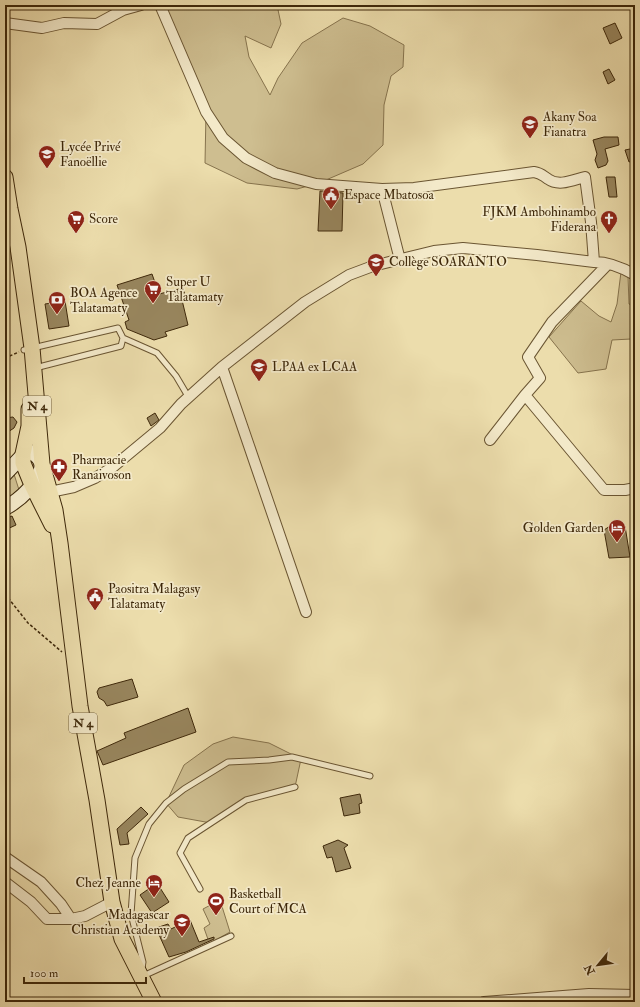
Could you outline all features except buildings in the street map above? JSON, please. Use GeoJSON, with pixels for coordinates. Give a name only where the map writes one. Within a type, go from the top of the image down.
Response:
{"type":"FeatureCollection","features":[{"type":"Feature","properties":{"kind":"main road","name":"N 4"},"geometry":{"type":"LineString","coordinates":[[5,177],[10,209],[10,246],[28,349],[42,464],[36,492]]}},
{"type":"Feature","properties":{"kind":"main road","name":"N 4"},"geometry":{"type":"LineString","coordinates":[[30,368],[29,426],[23,454],[23,463],[60,543],[80,706],[97,800],[112,902]]}},
{"type":"Feature","properties":{"kind":"main road"},"geometry":{"type":"LineString","coordinates":[[5,474],[23,454],[30,452],[34,453],[40,459],[42,464]]}},
{"type":"Feature","properties":{"kind":"main road"},"geometry":{"type":"LineString","coordinates":[[5,508],[36,492]]}},
{"type":"Feature","properties":{"kind":"main road"},"geometry":{"type":"LineString","coordinates":[[112,902],[122,939],[154,1002]]}},
{"type":"Feature","properties":{"kind":"street"},"geometry":{"type":"LineString","coordinates":[[5,23],[42,28],[64,23],[97,24],[122,10],[141,5]]}},
{"type":"Feature","properties":{"kind":"street"},"geometry":{"type":"LineString","coordinates":[[160,5],[206,112],[223,138],[246,158],[275,173],[316,184],[382,189],[414,188],[534,172],[541,173],[556,183],[563,183],[585,177],[591,222],[594,262]]}},
{"type":"Feature","properties":{"kind":"street"},"geometry":{"type":"LineString","coordinates":[[382,189],[400,260]]}},
{"type":"Feature","properties":{"kind":"street"},"geometry":{"type":"LineString","coordinates":[[36,492],[74,487],[114,467],[160,428],[222,367],[305,302],[349,275],[373,266],[434,251],[463,248],[603,262],[635,275]]}},
{"type":"Feature","properties":{"kind":"street"},"geometry":{"type":"LineString","coordinates":[[490,440],[540,378],[528,357],[552,322],[608,264]]}},
{"type":"Feature","properties":{"kind":"street"},"geometry":{"type":"LineString","coordinates":[[222,367],[306,612]]}},
{"type":"Feature","properties":{"kind":"street"},"geometry":{"type":"LineString","coordinates":[[525,395],[604,490],[619,491],[635,488]]}},
{"type":"Feature","properties":{"kind":"street"},"geometry":{"type":"LineString","coordinates":[[5,857],[41,882],[61,904],[71,919]]}},
{"type":"Feature","properties":{"kind":"street"},"geometry":{"type":"LineString","coordinates":[[5,882],[32,902],[47,919],[71,919],[85,916],[112,902]]}},
{"type":"Feature","properties":{"kind":"street"},"geometry":{"type":"LineString","coordinates":[[484,1002],[569,995],[598,998],[635,995]]}},
{"type":"Feature","properties":{"kind":"lane"},"geometry":{"type":"LineString","coordinates":[[28,349],[118,328],[123,338],[157,353],[176,376],[189,398]]}},
{"type":"Feature","properties":{"kind":"lane"},"geometry":{"type":"LineString","coordinates":[[30,368],[121,346],[123,338]]}},
{"type":"Feature","properties":{"kind":"lane"},"geometry":{"type":"LineString","coordinates":[[140,974],[143,967],[143,962],[131,914],[135,858],[149,824],[166,803],[184,789],[228,762],[292,757],[370,776]]}},
{"type":"Feature","properties":{"kind":"lane"},"geometry":{"type":"LineString","coordinates":[[200,889],[180,853],[188,838],[246,800],[296,787]]}},
{"type":"Feature","properties":{"kind":"lane"},"geometry":{"type":"LineString","coordinates":[[140,974],[231,936]]}},
{"type":"Feature","properties":{"kind":"path"},"geometry":{"type":"LineString","coordinates":[[5,358],[28,349]]}},
{"type":"Feature","properties":{"kind":"path"},"geometry":{"type":"LineString","coordinates":[[5,594],[28,623],[75,664]]}},
{"type":"Feature","properties":{"kind":"shaded area"},"geometry":{"type":"Polygon","coordinates":[[[160,5],[277,5],[281,24],[271,48],[245,36],[249,57],[270,95],[278,78],[302,43],[343,18],[370,26],[404,45],[403,67],[391,76],[384,105],[383,145],[363,164],[319,183],[297,189],[247,183],[205,163],[206,112],[160,5]]]}},
{"type":"Feature","properties":{"kind":"shaded area"},"geometry":{"type":"Polygon","coordinates":[[[621,272],[628,276],[629,304],[635,306],[635,336],[631,339],[612,340],[606,369],[578,373],[549,337],[581,301],[599,316],[611,322],[617,304],[621,272]]]}},
{"type":"Feature","properties":{"kind":"shaded area"},"geometry":{"type":"Polygon","coordinates":[[[13,471],[20,493],[5,499],[5,476],[13,471]]]}},
{"type":"Feature","properties":{"kind":"shaded area"},"geometry":{"type":"Polygon","coordinates":[[[233,737],[269,743],[301,759],[295,787],[246,800],[211,823],[178,817],[166,803],[184,765],[213,744],[233,737]]]}},
{"type":"Feature","properties":{"kind":"shaded area","name":"Basketball Court of MCA"},"geometry":{"type":"Polygon","coordinates":[[[220,900],[230,932],[210,945],[204,928],[210,924],[203,909],[220,900]]]}},
{"type":"Feature","properties":{"kind":"place","name":"Akany Soa Fianatra"},"geometry":{"type":"Point","coordinates":[530,139]}},
{"type":"Feature","properties":{"kind":"place","name":"Lycée Privé Fanoëllie"},"geometry":{"type":"Point","coordinates":[47,169]}},
{"type":"Feature","properties":{"kind":"place","name":"Espace Mbatosoa"},"geometry":{"type":"Point","coordinates":[331,210]}},
{"type":"Feature","properties":{"kind":"place","name":"Score"},"geometry":{"type":"Point","coordinates":[76,234]}},
{"type":"Feature","properties":{"kind":"place","name":"FJKM Ambohinambo Fiderana"},"geometry":{"type":"Point","coordinates":[609,234]}},
{"type":"Feature","properties":{"kind":"place","name":"Collège SOARANTO"},"geometry":{"type":"Point","coordinates":[376,277]}},
{"type":"Feature","properties":{"kind":"place","name":"Super U Talatamaty"},"geometry":{"type":"Point","coordinates":[153,304]}},
{"type":"Feature","properties":{"kind":"place","name":"BOA Agence Talatamaty"},"geometry":{"type":"Point","coordinates":[57,315]}},
{"type":"Feature","properties":{"kind":"place","name":"LPAA ex LCAA"},"geometry":{"type":"Point","coordinates":[259,382]}},
{"type":"Feature","properties":{"kind":"place","name":"Pharmacie Ranaivoson"},"geometry":{"type":"Point","coordinates":[59,482]}},
{"type":"Feature","properties":{"kind":"place","name":"Golden Garden"},"geometry":{"type":"Point","coordinates":[617,543]}},
{"type":"Feature","properties":{"kind":"place","name":"Paositra Malagasy Talatamaty"},"geometry":{"type":"Point","coordinates":[95,611]}},
{"type":"Feature","properties":{"kind":"place","name":"Chez Jeanne"},"geometry":{"type":"Point","coordinates":[154,898]}},
{"type":"Feature","properties":{"kind":"place","name":"Basketball Court of MCA"},"geometry":{"type":"Point","coordinates":[216,916]}},
{"type":"Feature","properties":{"kind":"place","name":"Madagascar Christian Academy"},"geometry":{"type":"Point","coordinates":[182,937]}}]}
